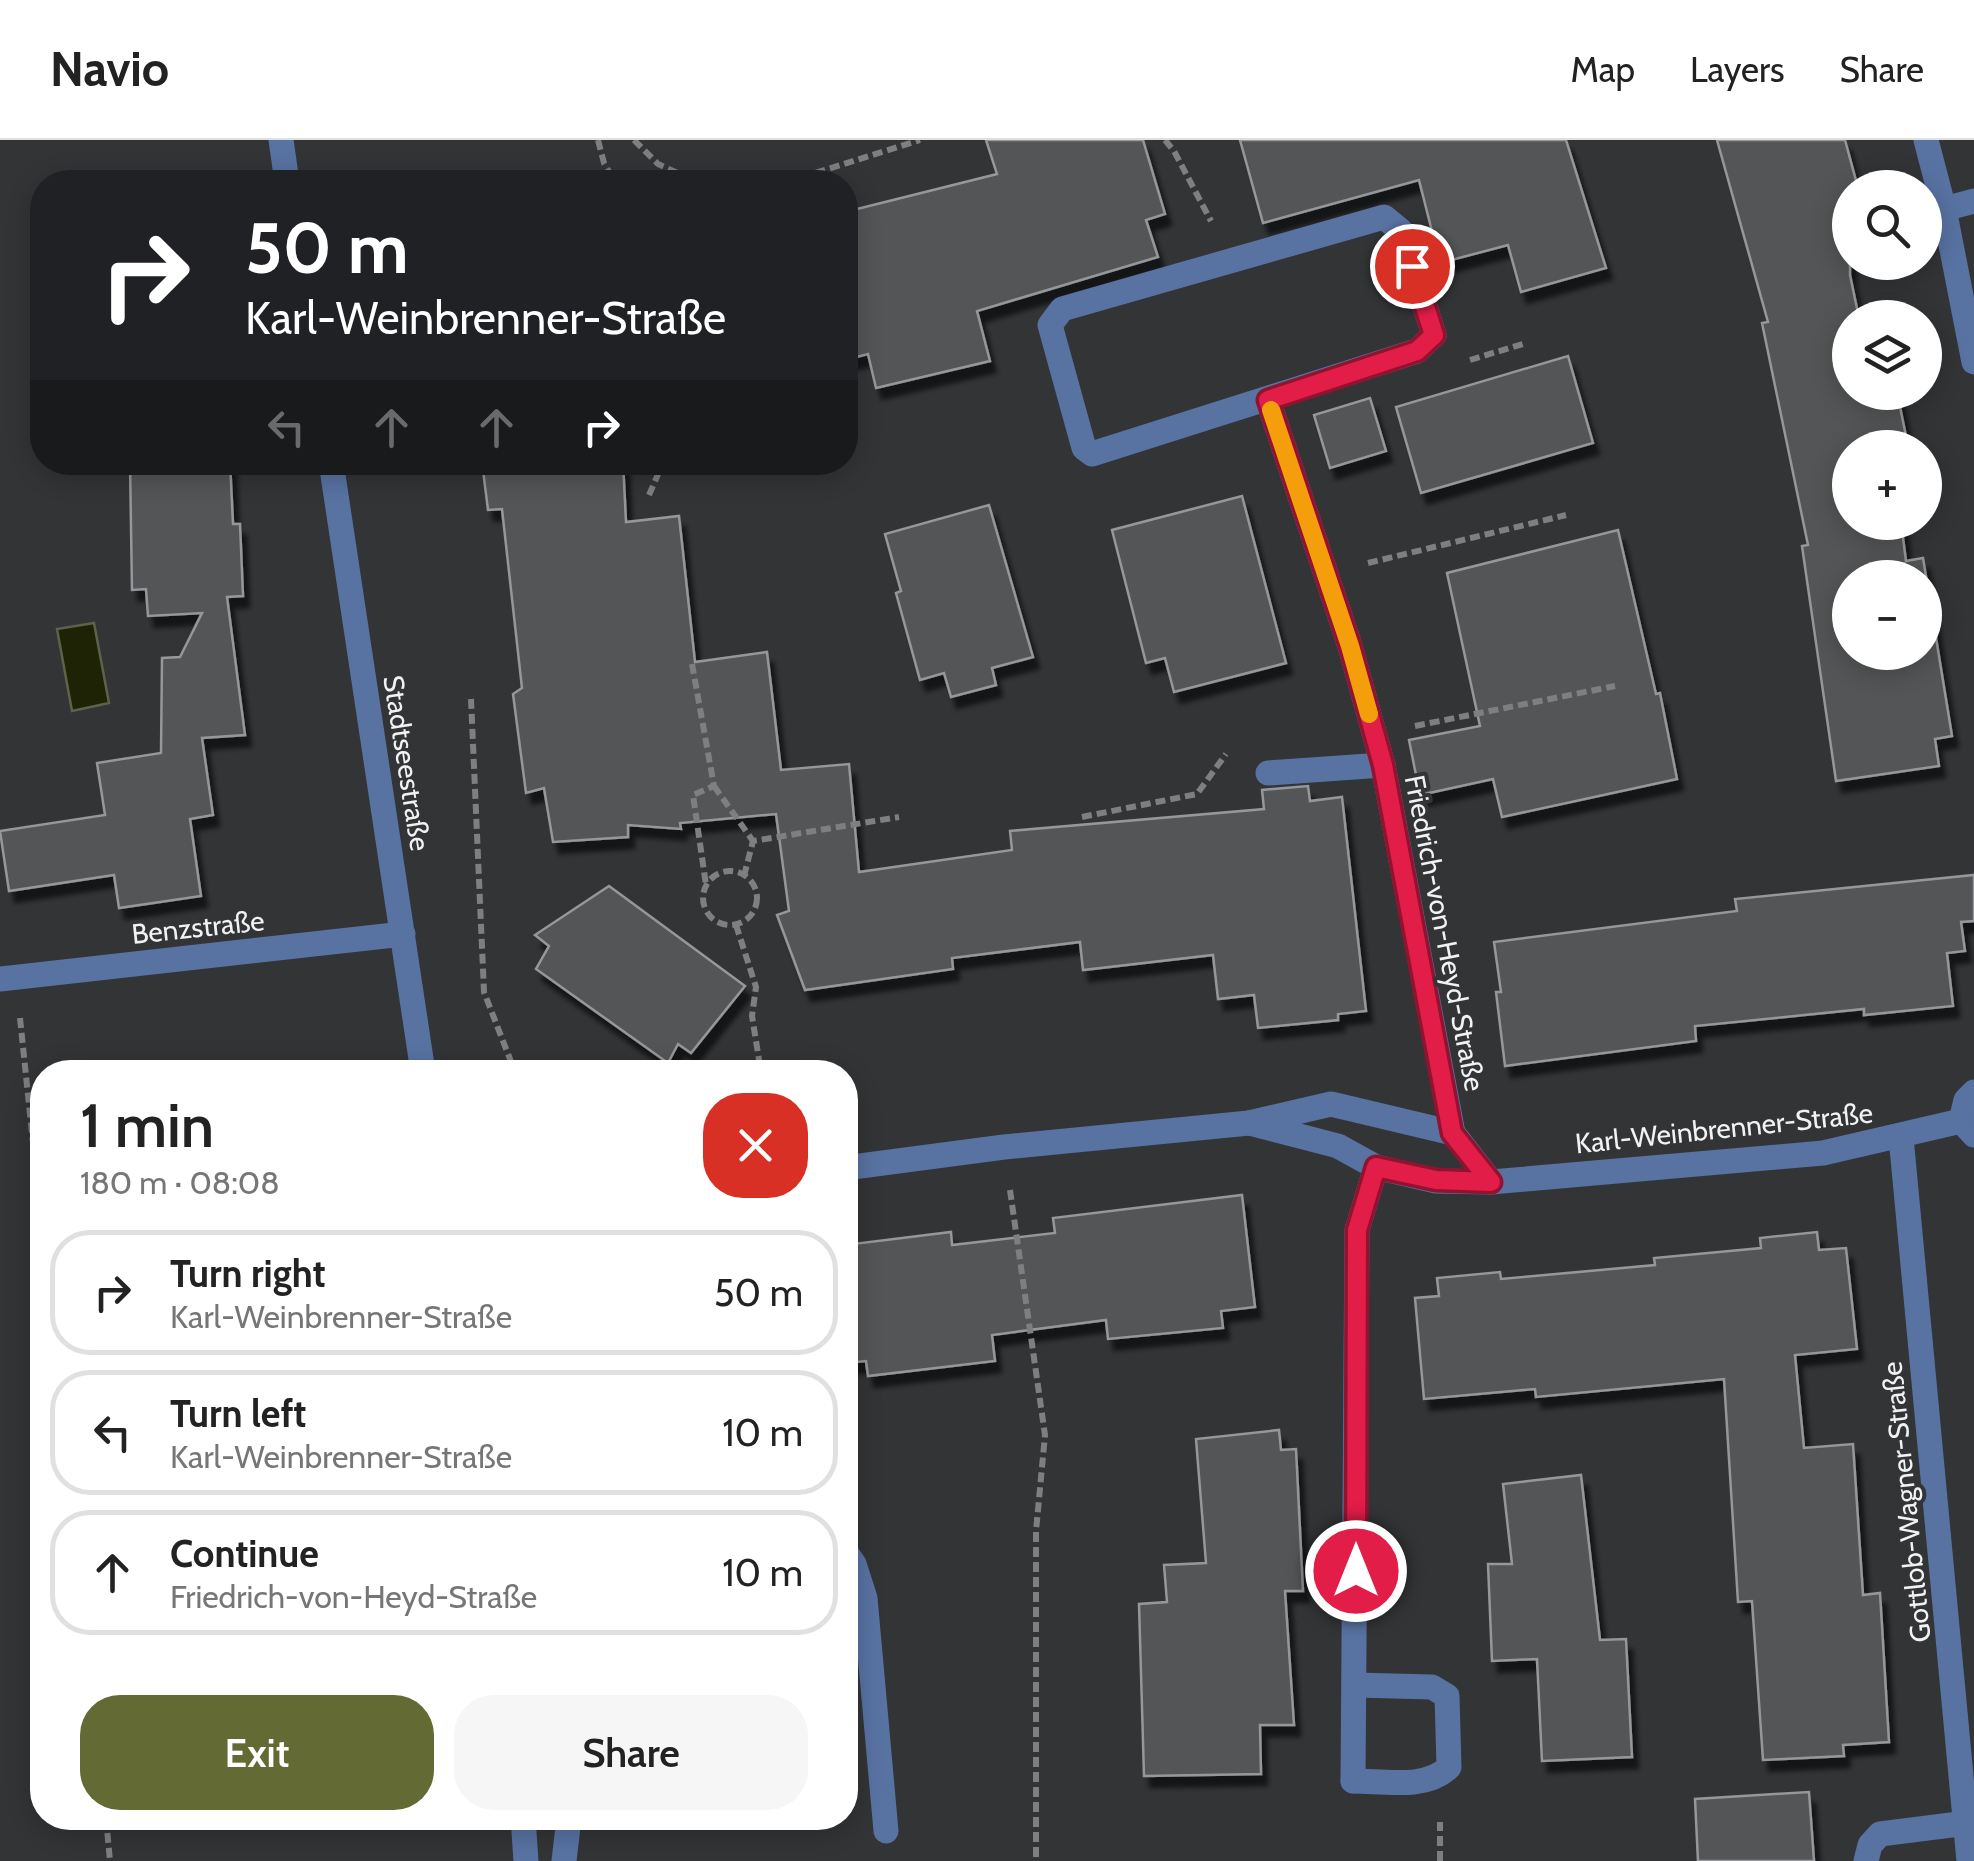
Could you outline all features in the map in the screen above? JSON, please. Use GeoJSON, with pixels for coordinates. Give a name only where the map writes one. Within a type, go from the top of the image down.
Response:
{"type":"FeatureCollection","features":[{"type":"Feature","properties":{"kind":"street"},"geometry":{"type":"LineString","coordinates":[[281,140],[286,170]]}},
{"type":"Feature","properties":{"kind":"street"},"geometry":{"type":"LineString","coordinates":[[1926,140],[1944,209],[1974,362]]}},
{"type":"Feature","properties":{"kind":"street"},"geometry":{"type":"LineString","coordinates":[[1944,209],[1974,202]]}},
{"type":"Feature","properties":{"kind":"street"},"geometry":{"type":"LineString","coordinates":[[1384,217],[1401,231],[1434,335],[1417,351],[1268,400],[1092,454],[1084,448],[1050,324],[1062,309],[1384,217]]}},
{"type":"Feature","properties":{"kind":"street","name":"Friedrich-von-Heyd-Straße"},"geometry":{"type":"LineString","coordinates":[[1268,400],[1350,646],[1383,765],[1452,1133]]}},
{"type":"Feature","properties":{"kind":"street","name":"Stadtseestraße"},"geometry":{"type":"LineString","coordinates":[[332,475],[421,1060]]}},
{"type":"Feature","properties":{"kind":"street"},"geometry":{"type":"LineString","coordinates":[[1268,773],[1383,765]]}},
{"type":"Feature","properties":{"kind":"street","name":"Benzstraße"},"geometry":{"type":"LineString","coordinates":[[8,978],[403,934]]}},
{"type":"Feature","properties":{"kind":"street","name":"Karl-Weinbrenner-Straße"},"geometry":{"type":"LineString","coordinates":[[1248,1123],[1338,1146],[1376,1167],[1436,1180],[1491,1182],[1823,1152],[1968,1128],[1966,1100],[1974,1092]]}},
{"type":"Feature","properties":{"kind":"street","name":"Karl-Weinbrenner-Straße"},"geometry":{"type":"LineString","coordinates":[[858,1166],[1004,1147],[1248,1123],[1332,1104],[1452,1133]]}},
{"type":"Feature","properties":{"kind":"street"},"geometry":{"type":"LineString","coordinates":[[1452,1133],[1491,1182]]}},
{"type":"Feature","properties":{"kind":"street","name":"Gottlob-Wagner-Straße"},"geometry":{"type":"LineString","coordinates":[[1900,1137],[1970,1861]]}},
{"type":"Feature","properties":{"kind":"street"},"geometry":{"type":"LineString","coordinates":[[1355,1685],[1432,1687],[1447,1696],[1449,1767],[1428,1780],[1353,1781],[1357,1230],[1376,1167]]}},
{"type":"Feature","properties":{"kind":"street"},"geometry":{"type":"LineString","coordinates":[[858,1576],[865,1598],[886,1831]]}},
{"type":"Feature","properties":{"kind":"street"},"geometry":{"type":"LineString","coordinates":[[1866,1861],[1870,1845],[1880,1834],[1967,1824]]}},
{"type":"Feature","properties":{"kind":"street"},"geometry":{"type":"LineString","coordinates":[[523,1830],[526,1861]]}},
{"type":"Feature","properties":{"kind":"street"},"geometry":{"type":"LineString","coordinates":[[564,1861],[568,1830]]}},
{"type":"Feature","properties":{"kind":"path"},"geometry":{"type":"LineString","coordinates":[[598,140],[608,170]]}},
{"type":"Feature","properties":{"kind":"path"},"geometry":{"type":"LineString","coordinates":[[634,140],[658,164],[671,170]]}},
{"type":"Feature","properties":{"kind":"path"},"geometry":{"type":"LineString","coordinates":[[825,170],[920,140]]}},
{"type":"Feature","properties":{"kind":"path"},"geometry":{"type":"LineString","coordinates":[[1165,140],[1232,259]]}},
{"type":"Feature","properties":{"kind":"path"},"geometry":{"type":"LineString","coordinates":[[649,495],[658,475]]}},
{"type":"Feature","properties":{"kind":"path"},"geometry":{"type":"LineString","coordinates":[[1325,573],[1566,515]]}},
{"type":"Feature","properties":{"kind":"path"},"geometry":{"type":"LineString","coordinates":[[692,664],[714,786],[753,842],[744,876]]}},
{"type":"Feature","properties":{"kind":"path"},"geometry":{"type":"LineString","coordinates":[[472,700],[484,992],[510,1060]]}},
{"type":"Feature","properties":{"kind":"path"},"geometry":{"type":"LineString","coordinates":[[706,885],[722,872],[744,876],[753,884],[755,910],[736,925],[721,924],[710,918],[703,904],[706,885],[693,795],[714,786]]}},
{"type":"Feature","properties":{"kind":"path"},"geometry":{"type":"LineString","coordinates":[[753,842],[899,817]]}},
{"type":"Feature","properties":{"kind":"path"},"geometry":{"type":"LineString","coordinates":[[736,925],[756,988],[752,1016],[759,1060]]}},
{"type":"Feature","properties":{"kind":"path"},"geometry":{"type":"LineString","coordinates":[[8,978],[30,1141]]}},
{"type":"Feature","properties":{"kind":"path"},"geometry":{"type":"LineString","coordinates":[[1004,1147],[1045,1436],[1036,1531],[1036,1861]]}},
{"type":"Feature","properties":{"kind":"path"},"geometry":{"type":"LineString","coordinates":[[107,1830],[110,1861]]}},
{"type":"Feature","properties":{"kind":"shaded area"},"geometry":{"type":"Polygon","coordinates":[[[94,623],[109,703],[72,711],[57,629],[94,623]]]}},
{"type":"Feature","properties":{"kind":"building"},"geometry":{"type":"Polygon","coordinates":[[[986,140],[1143,140],[1165,214],[1146,220],[1158,257],[977,311],[990,361],[876,388],[868,354],[858,357],[858,209],[997,174],[986,140]]]}},
{"type":"Feature","properties":{"kind":"building"},"geometry":{"type":"Polygon","coordinates":[[[1240,140],[1566,140],[1606,268],[1521,292],[1508,245],[1440,263],[1419,180],[1263,223],[1240,140]]]}},
{"type":"Feature","properties":{"kind":"building"},"geometry":{"type":"Polygon","coordinates":[[[1717,140],[1845,140],[1853,170],[1832,170],[1832,280],[1851,280],[1855,300],[1832,300],[1832,410],[1901,410],[1905,430],[1832,430],[1832,540],[1903,540],[1906,560],[1832,560],[1832,670],[1941,670],[1952,736],[1935,739],[1939,766],[1836,781],[1802,546],[1808,545],[1762,323],[1768,322],[1717,140]]]}},
{"type":"Feature","properties":{"kind":"building"},"geometry":{"type":"Polygon","coordinates":[[[1568,356],[1593,443],[1421,493],[1396,407],[1568,356]]]}},
{"type":"Feature","properties":{"kind":"building"},"geometry":{"type":"Polygon","coordinates":[[[1370,398],[1386,451],[1330,468],[1314,415],[1370,398]]]}},
{"type":"Feature","properties":{"kind":"building"},"geometry":{"type":"Polygon","coordinates":[[[130,475],[231,475],[233,524],[240,524],[243,596],[227,597],[245,735],[202,738],[213,815],[190,819],[201,896],[119,908],[114,875],[9,891],[0,831],[105,815],[97,763],[161,753],[162,658],[180,657],[202,613],[148,616],[146,589],[132,590],[130,475]]]}},
{"type":"Feature","properties":{"kind":"building"},"geometry":{"type":"Polygon","coordinates":[[[484,475],[624,475],[626,522],[679,516],[695,662],[767,652],[781,770],[849,764],[859,872],[1012,850],[1010,831],[1264,809],[1262,790],[1308,786],[1310,801],[1342,797],[1366,1011],[1338,1014],[1338,1020],[1258,1028],[1254,995],[1218,999],[1213,955],[1083,970],[1080,942],[952,958],[953,969],[805,990],[777,915],[789,911],[776,814],[680,823],[681,829],[628,825],[628,837],[553,842],[544,788],[526,793],[513,694],[522,688],[502,509],[488,510],[484,475]]]}},
{"type":"Feature","properties":{"kind":"building"},"geometry":{"type":"Polygon","coordinates":[[[1242,496],[1286,663],[1174,692],[1165,658],[1146,663],[1112,530],[1242,496]]]}},
{"type":"Feature","properties":{"kind":"building"},"geometry":{"type":"Polygon","coordinates":[[[989,505],[1033,657],[992,668],[996,685],[951,697],[944,673],[920,680],[896,593],[901,591],[885,534],[989,505]]]}},
{"type":"Feature","properties":{"kind":"building"},"geometry":{"type":"Polygon","coordinates":[[[1618,530],[1656,694],[1660,693],[1677,779],[1502,817],[1493,779],[1420,795],[1409,740],[1480,726],[1447,573],[1618,530]]]}},
{"type":"Feature","properties":{"kind":"building"},"geometry":{"type":"Polygon","coordinates":[[[1974,875],[1974,921],[1961,922],[1965,951],[1947,953],[1953,1006],[1864,1015],[1864,1009],[1695,1026],[1696,1041],[1505,1066],[1494,942],[1737,911],[1735,899],[1974,875]]]}},
{"type":"Feature","properties":{"kind":"building"},"geometry":{"type":"Polygon","coordinates":[[[609,886],[745,986],[691,1053],[678,1044],[670,1060],[664,1060],[536,969],[549,946],[535,935],[609,886]]]}},
{"type":"Feature","properties":{"kind":"building"},"geometry":{"type":"Polygon","coordinates":[[[1242,1195],[1255,1307],[1221,1311],[1223,1328],[1108,1339],[1106,1320],[992,1335],[995,1361],[868,1376],[866,1361],[858,1362],[858,1243],[951,1232],[952,1245],[1055,1233],[1053,1218],[1242,1195]]]}},
{"type":"Feature","properties":{"kind":"building"},"geometry":{"type":"Polygon","coordinates":[[[1817,1232],[1819,1250],[1846,1248],[1857,1349],[1795,1355],[1804,1448],[1853,1444],[1863,1595],[1880,1593],[1889,1742],[1843,1745],[1844,1756],[1763,1760],[1752,1601],[1738,1602],[1724,1379],[1536,1397],[1535,1389],[1424,1399],[1415,1298],[1439,1296],[1437,1278],[1500,1272],[1501,1279],[1655,1265],[1654,1258],[1761,1248],[1760,1238],[1817,1232]]]}},
{"type":"Feature","properties":{"kind":"building"},"geometry":{"type":"Polygon","coordinates":[[[1279,1430],[1281,1450],[1296,1449],[1303,1591],[1285,1591],[1294,1725],[1260,1725],[1261,1774],[1144,1776],[1139,1604],[1167,1602],[1164,1565],[1206,1563],[1196,1439],[1279,1430]]]}},
{"type":"Feature","properties":{"kind":"building"},"geometry":{"type":"Polygon","coordinates":[[[1581,1475],[1600,1640],[1626,1639],[1632,1757],[1542,1761],[1537,1659],[1492,1661],[1488,1564],[1512,1564],[1503,1484],[1581,1475]]]}},
{"type":"Feature","properties":{"kind":"building"},"geometry":{"type":"Polygon","coordinates":[[[1809,1792],[1814,1861],[1698,1861],[1695,1799],[1809,1792]]]}},
{"type":"Feature","properties":{"kind":"slow traffic"},"geometry":{"type":"LineString","coordinates":[[1271,410],[1369,714]]}},
{"type":"Feature","properties":{"kind":"route"},"geometry":{"type":"LineString","coordinates":[[1356,1571],[1357,1230],[1376,1167],[1436,1180],[1491,1182],[1452,1133],[1383,765],[1350,646],[1268,400],[1417,351],[1434,335],[1412,266]]}}]}
